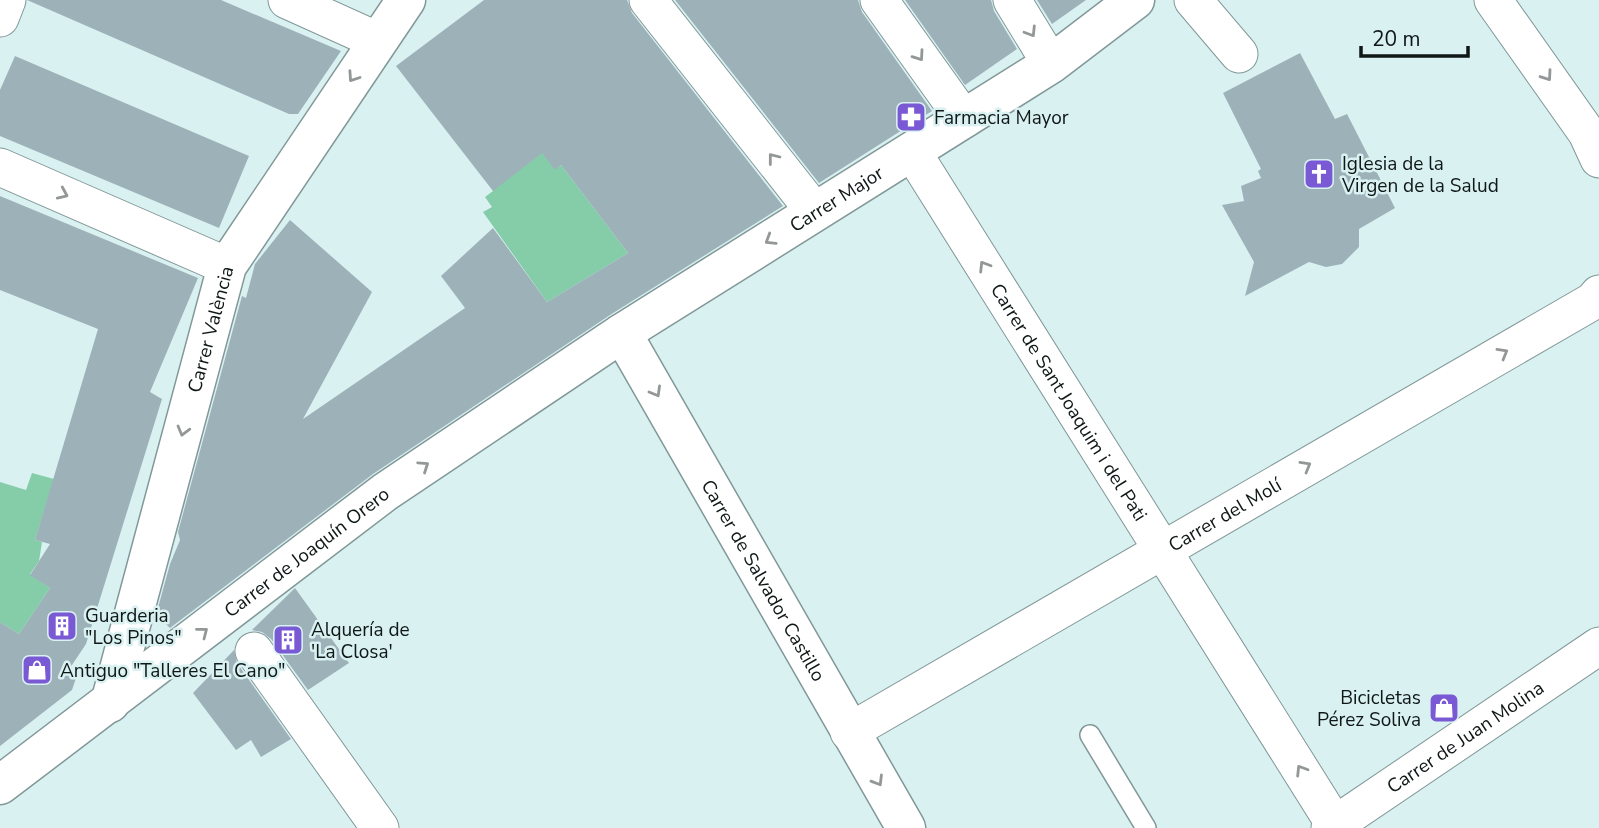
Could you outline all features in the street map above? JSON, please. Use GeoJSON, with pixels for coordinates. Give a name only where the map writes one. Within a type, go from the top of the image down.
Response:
{"type":"FeatureCollection","features":[{"type":"Feature","properties":{"kind":"street"},"geometry":{"type":"LineString","coordinates":[[0,18],[7,0]]}},
{"type":"Feature","properties":{"kind":"street"},"geometry":{"type":"LineString","coordinates":[[287,0],[378,41]]}},
{"type":"Feature","properties":{"kind":"street","name":"Carrer València"},"geometry":{"type":"LineString","coordinates":[[110,703],[227,266],[406,0]]}},
{"type":"Feature","properties":{"kind":"street"},"geometry":{"type":"LineString","coordinates":[[648,0],[815,212]]}},
{"type":"Feature","properties":{"kind":"street"},"geometry":{"type":"LineString","coordinates":[[879,0],[964,119]]}},
{"type":"Feature","properties":{"kind":"street"},"geometry":{"type":"LineString","coordinates":[[1012,0],[1051,64]]}},
{"type":"Feature","properties":{"kind":"street","name":"Carrer Major"},"geometry":{"type":"LineString","coordinates":[[622,333],[1051,64],[1135,0]]}},
{"type":"Feature","properties":{"kind":"street"},"geometry":{"type":"LineString","coordinates":[[1193,0],[1239,54]]}},
{"type":"Feature","properties":{"kind":"street"},"geometry":{"type":"LineString","coordinates":[[1493,0],[1595,139]]}},
{"type":"Feature","properties":{"kind":"street","name":"Carrer de Sant Joaquim i del Pati"},"geometry":{"type":"LineString","coordinates":[[912,153],[1334,827]]}},
{"type":"Feature","properties":{"kind":"street"},"geometry":{"type":"LineString","coordinates":[[0,167],[227,266]]}},
{"type":"Feature","properties":{"kind":"street","name":"Carrer del Molí"},"geometry":{"type":"LineString","coordinates":[[849,732],[1593,301],[1599,294]]}},
{"type":"Feature","properties":{"kind":"street","name":"Carrer de Joaquín Orero"},"geometry":{"type":"LineString","coordinates":[[0,785],[385,492],[622,333]]}},
{"type":"Feature","properties":{"kind":"street","name":"Carrer de Salvador Castillo"},"geometry":{"type":"LineString","coordinates":[[622,333],[906,828]]}},
{"type":"Feature","properties":{"kind":"street","name":"Carrer de Juan Molina"},"geometry":{"type":"LineString","coordinates":[[1334,827],[1599,646]]}},
{"type":"Feature","properties":{"kind":"street"},"geometry":{"type":"LineString","coordinates":[[254,651],[380,828]]}},
{"type":"Feature","properties":{"kind":"lane"},"geometry":{"type":"LineString","coordinates":[[1090,735],[1146,828]]}},
{"type":"Feature","properties":{"kind":"green space"},"geometry":{"type":"Polygon","coordinates":[[[505,105],[555,169],[561,165],[628,253],[547,302],[483,212],[492,207],[485,197],[493,191],[505,105]]]}},
{"type":"Feature","properties":{"kind":"green space"},"geometry":{"type":"Polygon","coordinates":[[[32,473],[54,479],[35,540],[42,542],[39,561],[30,574],[50,588],[19,634],[0,622],[0,482],[26,490],[32,473]]]}},
{"type":"Feature","properties":{"kind":"building"},"geometry":{"type":"Polygon","coordinates":[[[27,0],[221,0],[341,51],[298,114],[289,114],[27,0]]]}},
{"type":"Feature","properties":{"kind":"building"},"geometry":{"type":"Polygon","coordinates":[[[484,0],[627,0],[632,13],[783,206],[610,315],[373,474],[170,628],[156,615],[170,564],[180,540],[178,532],[242,296],[246,298],[255,264],[290,220],[372,292],[303,419],[465,308],[441,276],[493,228],[547,302],[628,253],[561,165],[555,170],[542,153],[493,191],[396,66],[484,0]]]}},
{"type":"Feature","properties":{"kind":"building"},"geometry":{"type":"Polygon","coordinates":[[[675,0],[858,0],[862,12],[932,111],[819,183],[675,0]]]}},
{"type":"Feature","properties":{"kind":"building"},"geometry":{"type":"Polygon","coordinates":[[[905,0],[991,0],[994,11],[1017,49],[965,85],[905,0]]]}},
{"type":"Feature","properties":{"kind":"building"},"geometry":{"type":"Polygon","coordinates":[[[1037,0],[1086,0],[1052,24],[1037,0]]]}},
{"type":"Feature","properties":{"kind":"building","name":"Iglesia de la Virgen de la Salud"},"geometry":{"type":"Polygon","coordinates":[[[1300,53],[1335,119],[1347,114],[1395,208],[1359,229],[1359,247],[1342,264],[1326,267],[1309,262],[1245,296],[1254,262],[1222,205],[1244,201],[1241,186],[1261,178],[1258,171],[1261,169],[1223,93],[1300,53]]]}},
{"type":"Feature","properties":{"kind":"building"},"geometry":{"type":"Polygon","coordinates":[[[15,56],[249,156],[219,228],[0,136],[0,90],[15,56]]]}},
{"type":"Feature","properties":{"kind":"building"},"geometry":{"type":"Polygon","coordinates":[[[0,196],[198,278],[150,392],[162,399],[86,644],[70,668],[78,672],[72,690],[0,746],[0,622],[19,634],[50,588],[30,575],[50,544],[35,540],[98,329],[0,290],[0,196]]]}},
{"type":"Feature","properties":{"kind":"building","name":"Alquería de 'La Closa'"},"geometry":{"type":"Polygon","coordinates":[[[295,588],[349,663],[308,690],[271,639],[262,632],[252,630],[295,588]]]}},
{"type":"Feature","properties":{"kind":"building"},"geometry":{"type":"Polygon","coordinates":[[[234,650],[237,663],[291,739],[261,757],[251,740],[236,750],[193,693],[234,650]]]}},
{"type":"Feature","properties":{"kind":"place","name":"Farmacia Mayor"},"geometry":{"type":"Point","coordinates":[911,117]}},
{"type":"Feature","properties":{"kind":"place","name":"Iglesia de la Virgen de la Salud"},"geometry":{"type":"Point","coordinates":[1319,174]}},
{"type":"Feature","properties":{"kind":"place","name":"Guarderia \"Los Pinos\""},"geometry":{"type":"Point","coordinates":[62,626]}},
{"type":"Feature","properties":{"kind":"place","name":"Alquería de 'La Closa'"},"geometry":{"type":"Point","coordinates":[288,640]}},
{"type":"Feature","properties":{"kind":"place","name":"Antiguo \"Talleres El Cano\""},"geometry":{"type":"Point","coordinates":[37,670]}},
{"type":"Feature","properties":{"kind":"place","name":"Bicicletas Pérez Soliva"},"geometry":{"type":"Point","coordinates":[1444,708]}}]}
